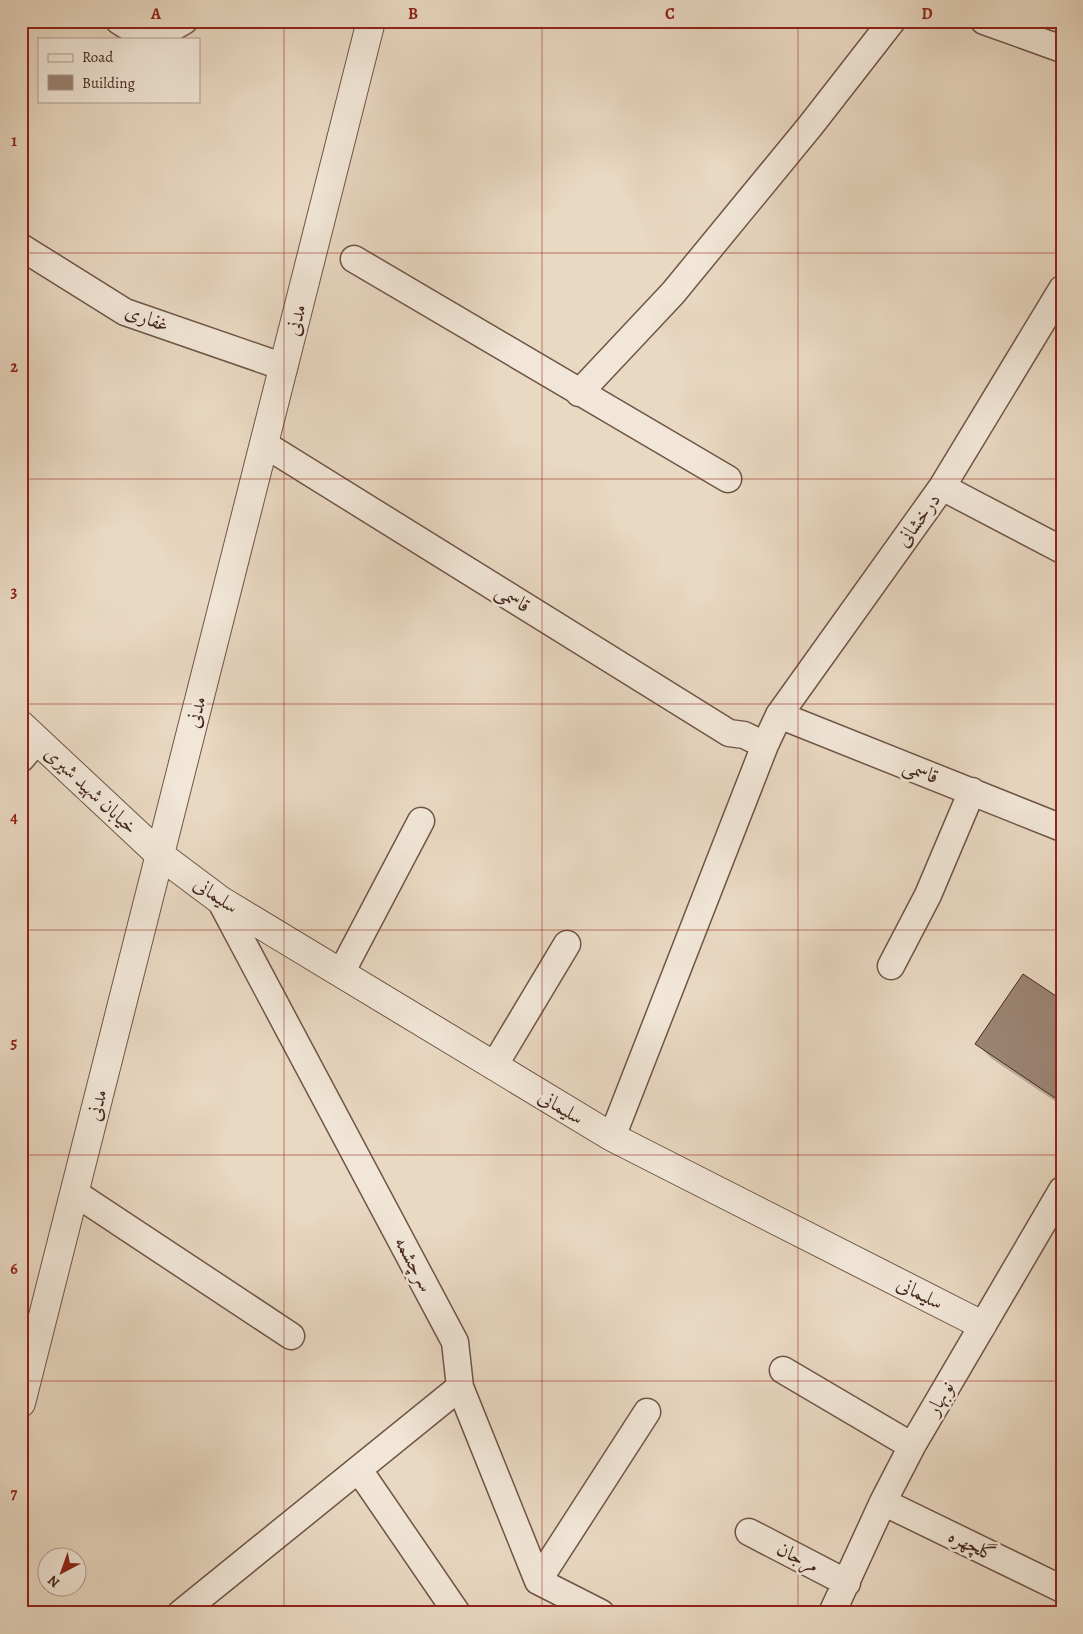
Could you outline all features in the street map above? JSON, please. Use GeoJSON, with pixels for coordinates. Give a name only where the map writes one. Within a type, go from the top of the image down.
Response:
{"type":"FeatureCollection","features":[{"type":"Feature","properties":{"kind":"street"},"geometry":{"type":"LineString","coordinates":[[119,21],[146,38]]}},
{"type":"Feature","properties":{"kind":"street"},"geometry":{"type":"LineString","coordinates":[[155,38],[184,21]]}},
{"type":"Feature","properties":{"kind":"street","name":"مدنی"},"geometry":{"type":"LineString","coordinates":[[21,1403],[371,21]]}},
{"type":"Feature","properties":{"kind":"street"},"geometry":{"type":"LineString","coordinates":[[580,393],[679,285],[811,126],[892,21]]}},
{"type":"Feature","properties":{"kind":"street"},"geometry":{"type":"LineString","coordinates":[[984,21],[1062,49]]}},
{"type":"Feature","properties":{"kind":"street","name":"غفاری"},"geometry":{"type":"LineString","coordinates":[[21,247],[125,312],[284,367]]}},
{"type":"Feature","properties":{"kind":"street"},"geometry":{"type":"LineString","coordinates":[[354,259],[728,479]]}},
{"type":"Feature","properties":{"kind":"street","name":"درخشانی"},"geometry":{"type":"LineString","coordinates":[[612,1137],[765,746],[779,715],[942,487],[1062,289]]}},
{"type":"Feature","properties":{"kind":"street","name":"قاسمی"},"geometry":{"type":"LineString","coordinates":[[264,444],[730,733],[744,735],[765,746]]}},
{"type":"Feature","properties":{"kind":"street"},"geometry":{"type":"LineString","coordinates":[[942,487],[1062,550]]}},
{"type":"Feature","properties":{"kind":"street","name":"قاسمی"},"geometry":{"type":"LineString","coordinates":[[779,715],[972,791],[1060,821]]}},
{"type":"Feature","properties":{"kind":"street","name":"خیابان شهید شیری"},"geometry":{"type":"LineString","coordinates":[[27,742],[160,855]]}},
{"type":"Feature","properties":{"kind":"street"},"geometry":{"type":"LineString","coordinates":[[891,966],[928,895],[972,791]]}},
{"type":"Feature","properties":{"kind":"street"},"geometry":{"type":"LineString","coordinates":[[341,973],[421,821]]}},
{"type":"Feature","properties":{"kind":"street","name":"سلیمانی"},"geometry":{"type":"LineString","coordinates":[[160,855],[220,900],[612,1137],[982,1325]]}},
{"type":"Feature","properties":{"kind":"street","name":"سرچشمه"},"geometry":{"type":"LineString","coordinates":[[220,900],[455,1342],[460,1386],[538,1581]]}},
{"type":"Feature","properties":{"kind":"street"},"geometry":{"type":"LineString","coordinates":[[494,1066],[567,944]]}},
{"type":"Feature","properties":{"kind":"street","name":"نوبهار"},"geometry":{"type":"LineString","coordinates":[[832,1613],[883,1502],[912,1446],[1062,1190]]}},
{"type":"Feature","properties":{"kind":"street"},"geometry":{"type":"LineString","coordinates":[[74,1193],[291,1336]]}},
{"type":"Feature","properties":{"kind":"street"},"geometry":{"type":"LineString","coordinates":[[783,1370],[912,1446]]}},
{"type":"Feature","properties":{"kind":"street"},"geometry":{"type":"LineString","coordinates":[[181,1613],[460,1386]]}},
{"type":"Feature","properties":{"kind":"street"},"geometry":{"type":"LineString","coordinates":[[601,1613],[538,1581],[647,1412]]}},
{"type":"Feature","properties":{"kind":"street"},"geometry":{"type":"LineString","coordinates":[[359,1470],[457,1613]]}},
{"type":"Feature","properties":{"kind":"street","name":"گلچهره"},"geometry":{"type":"LineString","coordinates":[[883,1502],[1062,1589]]}},
{"type":"Feature","properties":{"kind":"street","name":"مرجان"},"geometry":{"type":"LineString","coordinates":[[749,1532],[847,1583]]}},
{"type":"Feature","properties":{"kind":"building"},"geometry":{"type":"Polygon","coordinates":[[[1023,974],[1062,1000],[1062,1095],[1058,1100],[975,1044],[1023,974]]]}}]}
